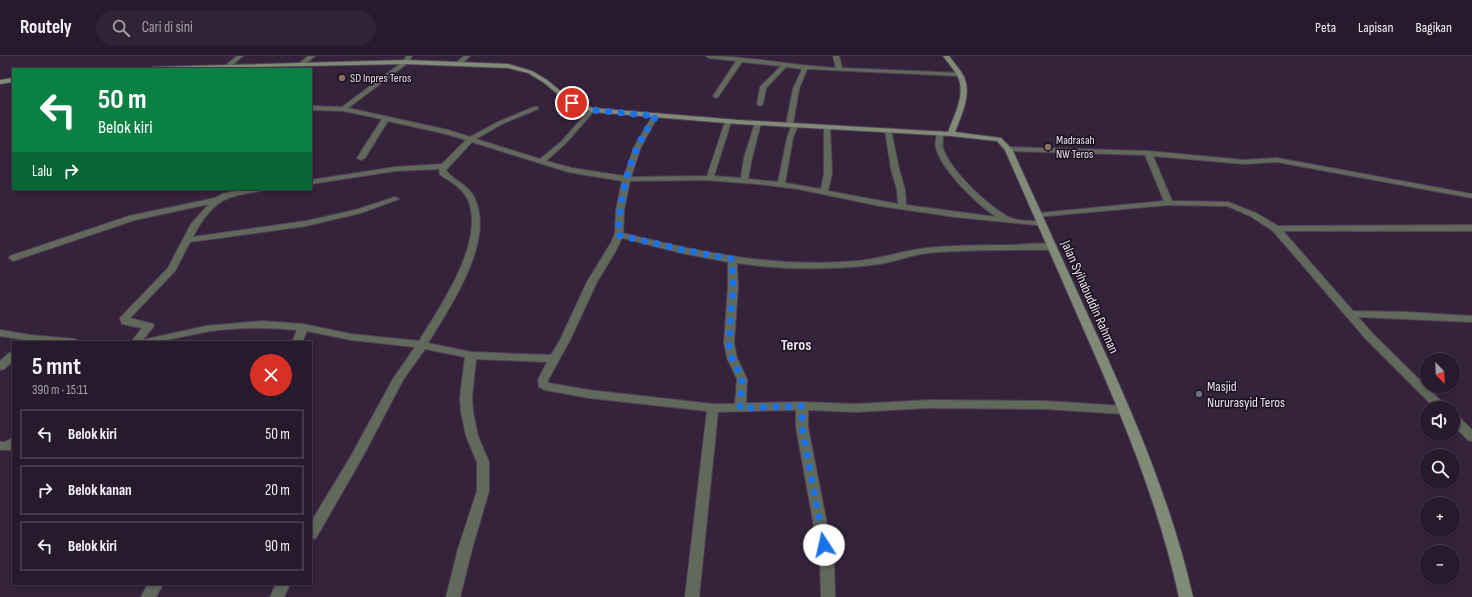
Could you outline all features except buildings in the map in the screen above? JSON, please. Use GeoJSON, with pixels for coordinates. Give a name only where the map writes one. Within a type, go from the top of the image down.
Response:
{"type":"FeatureCollection","features":[{"type":"Feature","properties":{"kind":"street"},"geometry":{"type":"LineString","coordinates":[[228,66],[240,56]]}},
{"type":"Feature","properties":{"kind":"street"},"geometry":{"type":"LineString","coordinates":[[302,64],[312,56]]}},
{"type":"Feature","properties":{"kind":"street"},"geometry":{"type":"LineString","coordinates":[[459,63],[467,56]]}},
{"type":"Feature","properties":{"kind":"street"},"geometry":{"type":"LineString","coordinates":[[709,56],[805,68],[959,74]]}},
{"type":"Feature","properties":{"kind":"street"},"geometry":{"type":"LineString","coordinates":[[836,56],[840,70]]}},
{"type":"Feature","properties":{"kind":"street"},"geometry":{"type":"LineString","coordinates":[[946,56],[959,74],[963,84],[962,100],[951,134]]}},
{"type":"Feature","properties":{"kind":"street"},"geometry":{"type":"LineString","coordinates":[[178,68],[408,59],[501,66],[522,69],[545,81],[572,103],[592,110],[728,122],[951,134],[999,139],[1008,149],[1148,153],[1244,162],[1277,160],[1472,196]]}},
{"type":"Feature","properties":{"kind":"street"},"geometry":{"type":"LineString","coordinates":[[343,109],[408,59]]}},
{"type":"Feature","properties":{"kind":"street"},"geometry":{"type":"LineString","coordinates":[[716,96],[740,60]]}},
{"type":"Feature","properties":{"kind":"street"},"geometry":{"type":"LineString","coordinates":[[760,104],[761,89],[785,65]]}},
{"type":"Feature","properties":{"kind":"street"},"geometry":{"type":"LineString","coordinates":[[781,185],[790,138],[796,89],[805,68]]}},
{"type":"Feature","properties":{"kind":"street"},"geometry":{"type":"LineString","coordinates":[[0,82],[12,80]]}},
{"type":"Feature","properties":{"kind":"street"},"geometry":{"type":"LineString","coordinates":[[312,108],[343,109],[386,118],[471,139],[541,162],[571,170],[626,179],[710,178],[781,185],[902,207],[1012,221],[1040,219],[1169,203],[1228,204],[1263,220],[1276,229],[1369,336],[1435,401]]}},
{"type":"Feature","properties":{"kind":"street"},"geometry":{"type":"LineString","coordinates":[[312,532],[356,458],[398,379],[422,345],[453,292],[467,263],[475,233],[475,211],[471,198],[463,188],[443,173],[442,170],[444,166],[471,139],[500,122],[536,108]]}},
{"type":"Feature","properties":{"kind":"street"},"geometry":{"type":"LineString","coordinates":[[541,162],[564,142],[592,110]]}},
{"type":"Feature","properties":{"kind":"street"},"geometry":{"type":"LineString","coordinates":[[656,116],[648,126],[633,157],[626,179],[621,205],[618,235],[615,244],[593,280],[562,347],[543,380],[543,384],[545,386],[589,394],[713,408],[802,406],[856,408],[929,404],[1000,404],[1124,410]]}},
{"type":"Feature","properties":{"kind":"street"},"geometry":{"type":"LineString","coordinates":[[361,158],[386,118]]}},
{"type":"Feature","properties":{"kind":"street"},"geometry":{"type":"LineString","coordinates":[[710,178],[728,122]]}},
{"type":"Feature","properties":{"kind":"street"},"geometry":{"type":"LineString","coordinates":[[744,181],[748,158],[758,123]]}},
{"type":"Feature","properties":{"kind":"street"},"geometry":{"type":"LineString","coordinates":[[824,192],[828,174],[827,127]]}},
{"type":"Feature","properties":{"kind":"street"},"geometry":{"type":"LineString","coordinates":[[888,130],[895,169],[901,190],[902,207]]}},
{"type":"Feature","properties":{"kind":"street"},"geometry":{"type":"LineString","coordinates":[[940,133],[939,148],[954,173],[979,201],[990,210],[1012,221]]}},
{"type":"Feature","properties":{"kind":"street","name":"Jalan Syihabuddin Rahman"},"geometry":{"type":"LineString","coordinates":[[1008,149],[1053,247],[1124,410],[1165,516],[1186,597]]}},
{"type":"Feature","properties":{"kind":"street"},"geometry":{"type":"LineString","coordinates":[[1148,153],[1169,203]]}},
{"type":"Feature","properties":{"kind":"street"},"geometry":{"type":"LineString","coordinates":[[312,182],[395,169],[444,166]]}},
{"type":"Feature","properties":{"kind":"street"},"geometry":{"type":"LineString","coordinates":[[13,258],[132,218],[217,200],[225,196],[252,190]]}},
{"type":"Feature","properties":{"kind":"street"},"geometry":{"type":"LineString","coordinates":[[187,240],[256,232],[329,219],[353,213],[395,199]]}},
{"type":"Feature","properties":{"kind":"street"},"geometry":{"type":"LineString","coordinates":[[137,341],[149,326],[126,322],[125,318],[172,269],[195,224],[217,200]]}},
{"type":"Feature","properties":{"kind":"street"},"geometry":{"type":"LineString","coordinates":[[1276,229],[1472,228]]}},
{"type":"Feature","properties":{"kind":"street"},"geometry":{"type":"LineString","coordinates":[[618,235],[732,259],[782,265],[850,264],[940,250],[1005,246],[1053,247]]}},
{"type":"Feature","properties":{"kind":"street"},"geometry":{"type":"LineString","coordinates":[[732,259],[733,287],[729,344],[732,358],[742,378],[740,408]]}},
{"type":"Feature","properties":{"kind":"street"},"geometry":{"type":"LineString","coordinates":[[1350,314],[1406,315],[1472,319]]}},
{"type":"Feature","properties":{"kind":"street"},"geometry":{"type":"LineString","coordinates":[[151,341],[185,332],[220,326],[269,324],[303,327],[351,337],[422,345],[472,355],[554,359]]}},
{"type":"Feature","properties":{"kind":"street"},"geometry":{"type":"LineString","coordinates":[[297,341],[303,327]]}},
{"type":"Feature","properties":{"kind":"street"},"geometry":{"type":"LineString","coordinates":[[0,333],[28,340],[52,341]]}},
{"type":"Feature","properties":{"kind":"street"},"geometry":{"type":"LineString","coordinates":[[453,597],[465,549],[483,491],[483,462],[472,436],[467,412],[466,397],[472,355]]}},
{"type":"Feature","properties":{"kind":"street"},"geometry":{"type":"LineString","coordinates":[[0,367],[12,356]]}},
{"type":"Feature","properties":{"kind":"street"},"geometry":{"type":"LineString","coordinates":[[802,406],[802,427],[826,560],[828,597]]}},
{"type":"Feature","properties":{"kind":"street"},"geometry":{"type":"LineString","coordinates":[[692,597],[713,408]]}},
{"type":"Feature","properties":{"kind":"street"},"geometry":{"type":"LineString","coordinates":[[1460,425],[1472,437]]}},
{"type":"Feature","properties":{"kind":"street"},"geometry":{"type":"LineString","coordinates":[[148,597],[155,585]]}},
{"type":"Feature","properties":{"kind":"street"},"geometry":{"type":"LineString","coordinates":[[277,597],[283,585]]}},
{"type":"Feature","properties":{"kind":"place","name":"SD Inpres Teros"},"geometry":{"type":"Point","coordinates":[342,78]}},
{"type":"Feature","properties":{"kind":"place","name":"Madrasah NW Teros"},"geometry":{"type":"Point","coordinates":[1048,147]}},
{"type":"Feature","properties":{"kind":"place","name":"Masjid Nururasyid Teros"},"geometry":{"type":"Point","coordinates":[1199,394]}},
{"type":"Feature","properties":{"kind":"district","name":"Teros"},"geometry":{"type":"Point","coordinates":[796,345]}},
{"type":"Feature","properties":{"kind":"route"},"geometry":{"type":"LineString","coordinates":[[572,103],[592,110],[656,116],[648,126],[633,157],[626,179],[621,205],[618,235],[706,255],[732,259],[733,287],[729,344],[732,358],[742,378],[740,408],[802,406],[802,427],[824,545]]}}]}
